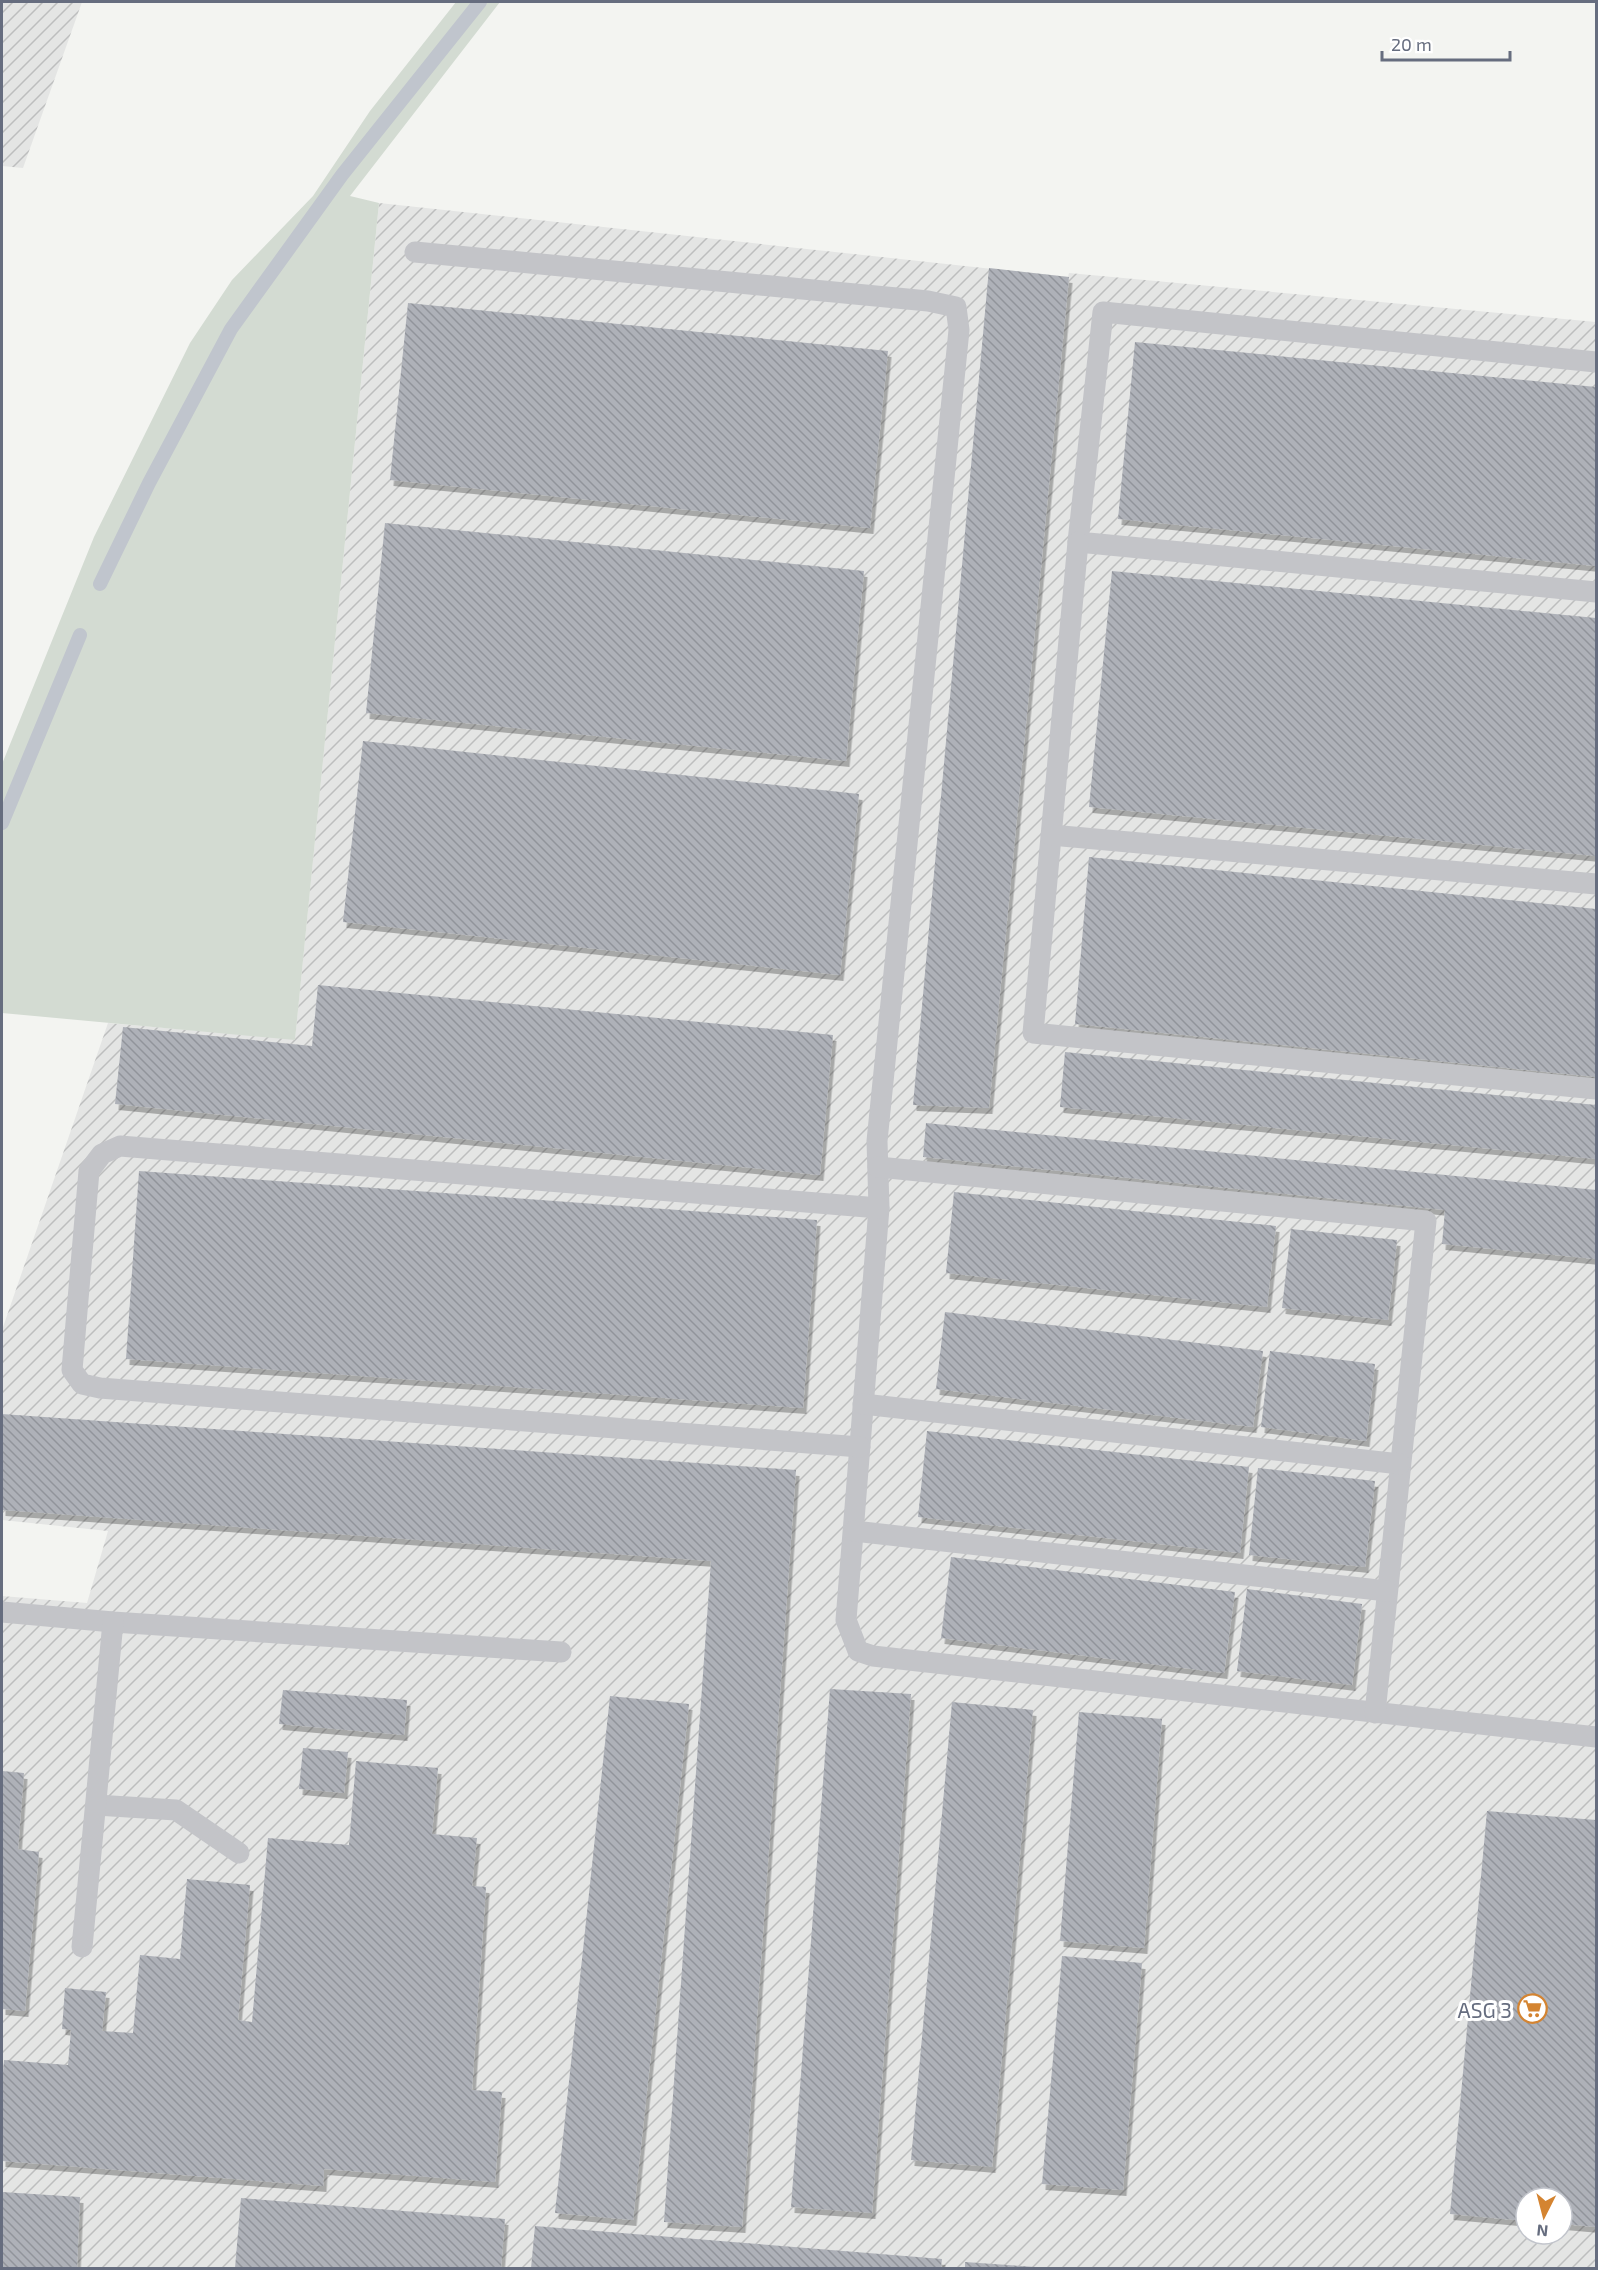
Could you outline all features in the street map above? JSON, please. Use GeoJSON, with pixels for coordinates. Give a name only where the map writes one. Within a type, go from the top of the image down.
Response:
{"type":"FeatureCollection","features":[{"type":"Feature","properties":{"kind":"lane"},"geometry":{"type":"LineString","coordinates":[[415,252],[928,301],[956,307],[959,330],[877,1141],[879,1208],[846,1620],[858,1651],[873,1656],[1596,1737]]}},
{"type":"Feature","properties":{"kind":"lane"},"geometry":{"type":"LineString","coordinates":[[1596,362],[1103,312],[1078,542],[1033,1033],[1596,1089]]}},
{"type":"Feature","properties":{"kind":"lane"},"geometry":{"type":"LineString","coordinates":[[1078,542],[1596,592]]}},
{"type":"Feature","properties":{"kind":"lane"},"geometry":{"type":"LineString","coordinates":[[1051,835],[1596,884]]}},
{"type":"Feature","properties":{"kind":"lane"},"geometry":{"type":"LineString","coordinates":[[860,1447],[100,1388],[82,1384],[72,1370],[89,1171],[102,1154],[120,1146],[879,1208]]}},
{"type":"Feature","properties":{"kind":"lane"},"geometry":{"type":"LineString","coordinates":[[878,1167],[1426,1221],[1375,1713]]}},
{"type":"Feature","properties":{"kind":"lane"},"geometry":{"type":"LineString","coordinates":[[863,1404],[1400,1464]]}},
{"type":"Feature","properties":{"kind":"lane"},"geometry":{"type":"LineString","coordinates":[[854,1531],[1388,1591]]}},
{"type":"Feature","properties":{"kind":"lane"},"geometry":{"type":"LineString","coordinates":[[2,1612],[113,1622],[561,1652]]}},
{"type":"Feature","properties":{"kind":"lane"},"geometry":{"type":"LineString","coordinates":[[82,1947],[113,1622]]}},
{"type":"Feature","properties":{"kind":"lane"},"geometry":{"type":"LineString","coordinates":[[96,1805],[176,1810],[239,1853]]}},
{"type":"Feature","properties":{"kind":"shaded area"},"geometry":{"type":"Polygon","coordinates":[[[2,2],[82,2],[23,168],[2,166],[2,2]]]}},
{"type":"Feature","properties":{"kind":"shaded area"},"geometry":{"type":"Polygon","coordinates":[[[456,2],[500,2],[350,196],[379,203],[295,1040],[2,1013],[2,764],[94,537],[190,343],[232,280],[313,196],[370,111],[456,2]]]}},
{"type":"Feature","properties":{"kind":"shaded area"},"geometry":{"type":"Polygon","coordinates":[[[379,203],[1068,277],[1069,273],[1596,322],[1596,2268],[2,2268],[2,1596],[87,1603],[108,1531],[2,1520],[2,1330],[108,1023],[295,1039],[379,203]]]}},
{"type":"Feature","properties":{"kind":"building"},"geometry":{"type":"Polygon","coordinates":[[[989,268],[1069,277],[989,1108],[913,1105],[989,268]]]}},
{"type":"Feature","properties":{"kind":"building"},"geometry":{"type":"Polygon","coordinates":[[[408,303],[888,351],[870,528],[390,480],[408,303]]]}},
{"type":"Feature","properties":{"kind":"building"},"geometry":{"type":"Polygon","coordinates":[[[1135,342],[1596,387],[1596,566],[1118,519],[1135,342]]]}},
{"type":"Feature","properties":{"kind":"building"},"geometry":{"type":"Polygon","coordinates":[[[385,523],[864,571],[846,761],[366,713],[385,523]]]}},
{"type":"Feature","properties":{"kind":"building"},"geometry":{"type":"Polygon","coordinates":[[[1112,571],[1596,618],[1596,856],[1089,807],[1112,571]]]}},
{"type":"Feature","properties":{"kind":"building"},"geometry":{"type":"Polygon","coordinates":[[[363,741],[859,794],[840,975],[343,922],[363,741]]]}},
{"type":"Feature","properties":{"kind":"building"},"geometry":{"type":"Polygon","coordinates":[[[1089,857],[1596,909],[1596,1077],[1075,1024],[1089,857]]]}},
{"type":"Feature","properties":{"kind":"building"},"geometry":{"type":"Polygon","coordinates":[[[318,985],[833,1035],[820,1175],[115,1104],[123,1027],[312,1046],[318,985]]]}},
{"type":"Feature","properties":{"kind":"building"},"geometry":{"type":"Polygon","coordinates":[[[1065,1052],[1596,1105],[1596,1159],[1060,1107],[1065,1052]]]}},
{"type":"Feature","properties":{"kind":"building"},"geometry":{"type":"Polygon","coordinates":[[[926,1123],[1596,1190],[1596,1259],[1442,1244],[1445,1210],[923,1157],[926,1123]]]}},
{"type":"Feature","properties":{"kind":"building"},"geometry":{"type":"Polygon","coordinates":[[[139,1171],[817,1220],[803,1408],[126,1359],[139,1171]]]}},
{"type":"Feature","properties":{"kind":"building"},"geometry":{"type":"Polygon","coordinates":[[[954,1192],[1276,1226],[1267,1307],[946,1273],[954,1192]]]}},
{"type":"Feature","properties":{"kind":"building"},"geometry":{"type":"Polygon","coordinates":[[[1291,1229],[1397,1240],[1388,1320],[1282,1308],[1291,1229]]]}},
{"type":"Feature","properties":{"kind":"building"},"geometry":{"type":"Polygon","coordinates":[[[945,1312],[1263,1351],[1253,1427],[936,1389],[945,1312]]]}},
{"type":"Feature","properties":{"kind":"building"},"geometry":{"type":"Polygon","coordinates":[[[1270,1351],[1375,1364],[1366,1441],[1261,1427],[1270,1351]]]}},
{"type":"Feature","properties":{"kind":"building"},"geometry":{"type":"Polygon","coordinates":[[[2,1414],[796,1470],[742,2227],[664,2222],[711,1561],[2,1510],[2,1414]]]}},
{"type":"Feature","properties":{"kind":"building"},"geometry":{"type":"Polygon","coordinates":[[[927,1431],[1249,1467],[1240,1553],[918,1517],[927,1431]]]}},
{"type":"Feature","properties":{"kind":"building"},"geometry":{"type":"Polygon","coordinates":[[[1258,1468],[1375,1481],[1365,1567],[1249,1555],[1258,1468]]]}},
{"type":"Feature","properties":{"kind":"building"},"geometry":{"type":"Polygon","coordinates":[[[951,1557],[1235,1592],[1224,1673],[941,1638],[951,1557]]]}},
{"type":"Feature","properties":{"kind":"building"},"geometry":{"type":"Polygon","coordinates":[[[1247,1589],[1362,1604],[1352,1685],[1237,1671],[1247,1589]]]}},
{"type":"Feature","properties":{"kind":"building"},"geometry":{"type":"Polygon","coordinates":[[[830,1689],[911,1694],[872,2213],[791,2207],[830,1689]]]}},
{"type":"Feature","properties":{"kind":"building"},"geometry":{"type":"Polygon","coordinates":[[[283,1690],[407,1700],[404,1735],[279,1724],[283,1690]]]}},
{"type":"Feature","properties":{"kind":"building"},"geometry":{"type":"Polygon","coordinates":[[[610,1696],[689,1704],[633,2220],[555,2213],[610,1696]]]}},
{"type":"Feature","properties":{"kind":"building"},"geometry":{"type":"Polygon","coordinates":[[[952,1702],[1033,1710],[992,2167],[911,2160],[952,1702]]]}},
{"type":"Feature","properties":{"kind":"building"},"geometry":{"type":"Polygon","coordinates":[[[1079,1712],[1162,1719],[1144,1948],[1060,1941],[1079,1712]]]}},
{"type":"Feature","properties":{"kind":"building"},"geometry":{"type":"Polygon","coordinates":[[[303,1748],[348,1752],[344,1793],[299,1789],[303,1748]]]}},
{"type":"Feature","properties":{"kind":"building"},"geometry":{"type":"Polygon","coordinates":[[[356,1761],[438,1768],[432,1834],[477,1838],[472,1886],[486,1887],[472,2090],[502,2092],[495,2182],[324,2169],[323,2186],[2,2161],[4,2060],[68,2065],[71,2030],[62,2029],[65,1988],[106,1992],[102,2031],[133,2033],[140,1955],[180,1959],[187,1879],[250,1885],[238,2020],[252,2022],[268,1838],[349,1845],[356,1761]]]}},
{"type":"Feature","properties":{"kind":"building"},"geometry":{"type":"Polygon","coordinates":[[[2,1771],[24,1773],[18,1849],[39,1852],[25,2011],[2,2009],[2,1771]]]}},
{"type":"Feature","properties":{"kind":"building","name":"ASG 3"},"geometry":{"type":"Polygon","coordinates":[[[1487,1811],[1596,1820],[1596,2227],[1574,2225],[1574,2186],[1514,2186],[1514,2220],[1450,2214],[1487,1811]]]}},
{"type":"Feature","properties":{"kind":"building"},"geometry":{"type":"Polygon","coordinates":[[[1062,1956],[1142,1963],[1123,2190],[1042,2184],[1062,1956]]]}},
{"type":"Feature","properties":{"kind":"building"},"geometry":{"type":"Polygon","coordinates":[[[2,2192],[80,2197],[77,2268],[2,2268],[2,2192]]]}},
{"type":"Feature","properties":{"kind":"building"},"geometry":{"type":"Polygon","coordinates":[[[241,2198],[505,2219],[501,2268],[235,2268],[241,2198]]]}},
{"type":"Feature","properties":{"kind":"building"},"geometry":{"type":"Polygon","coordinates":[[[535,2226],[942,2259],[941,2268],[531,2268],[535,2226]]]}},
{"type":"Feature","properties":{"kind":"building"},"geometry":{"type":"Polygon","coordinates":[[[965,2262],[1035,2267],[1035,2268],[965,2268],[965,2262]]]}},
{"type":"Feature","properties":{"kind":"waterway"},"geometry":{"type":"LineString","coordinates":[[100,584],[149,483],[231,329],[342,175],[480,2]]}},
{"type":"Feature","properties":{"kind":"waterway"},"geometry":{"type":"LineString","coordinates":[[2,823],[80,635]]}},
{"type":"Feature","properties":{"kind":"place","name":"ASG 3"},"geometry":{"type":"Point","coordinates":[1533,2009]}}]}
